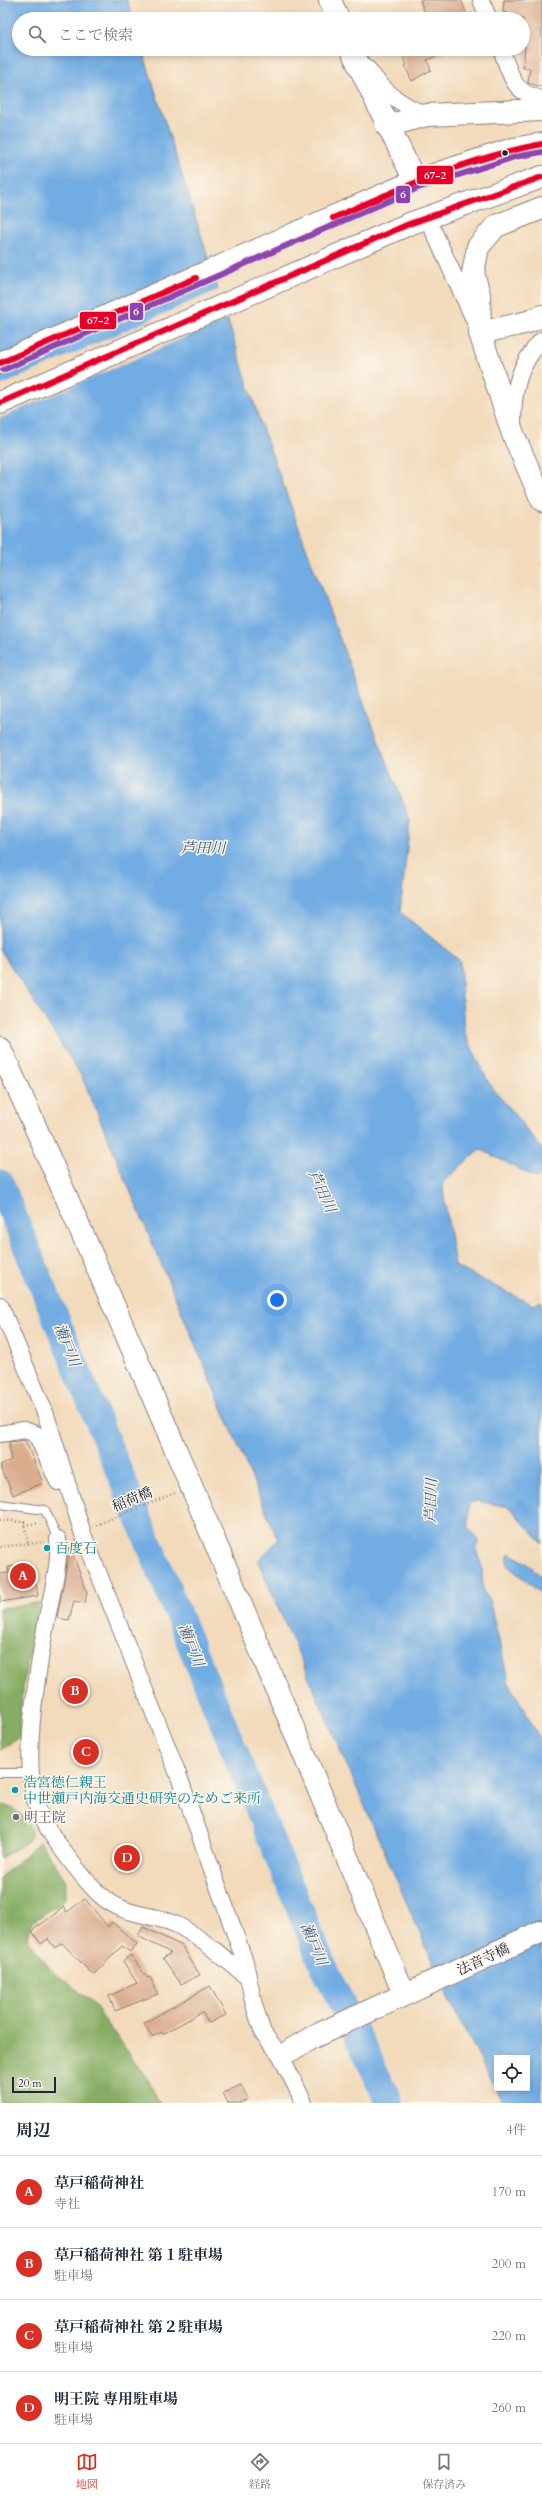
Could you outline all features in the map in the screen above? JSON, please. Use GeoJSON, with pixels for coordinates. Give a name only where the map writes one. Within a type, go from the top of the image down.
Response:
{"type":"FeatureCollection","features":[{"type":"Feature","properties":{"kind":"main road"},"geometry":{"type":"LineString","coordinates":[[330,0],[335,12]]}},
{"type":"Feature","properties":{"kind":"main road"},"geometry":{"type":"LineString","coordinates":[[354,56],[415,181]]}},
{"type":"Feature","properties":{"kind":"main road"},"geometry":{"type":"LineString","coordinates":[[387,126],[427,115],[542,110]]}},
{"type":"Feature","properties":{"kind":"main road"},"geometry":{"type":"LineString","coordinates":[[0,363],[394,192],[415,181],[513,149],[542,144]]}},
{"type":"Feature","properties":{"kind":"main road"},"geometry":{"type":"LineString","coordinates":[[0,403],[418,221],[542,177]]}},
{"type":"Feature","properties":{"kind":"main road"},"geometry":{"type":"LineString","coordinates":[[542,208],[496,226],[478,247],[473,273],[479,294],[480,333],[513,434],[542,500]]}},
{"type":"Feature","properties":{"kind":"main road"},"geometry":{"type":"LineString","coordinates":[[480,333],[528,322],[542,316]]}},
{"type":"Feature","properties":{"kind":"main road"},"geometry":{"type":"LineString","coordinates":[[0,1048],[77,1219],[192,1486],[399,1996]]}},
{"type":"Feature","properties":{"kind":"main road","name":"法音寺橋"},"geometry":{"type":"LineString","coordinates":[[286,2053],[311,2038],[399,1996],[424,1986],[542,1931]]}},
{"type":"Feature","properties":{"kind":"street"},"geometry":{"type":"LineString","coordinates":[[481,0],[486,12]]}},
{"type":"Feature","properties":{"kind":"street"},"geometry":{"type":"LineString","coordinates":[[360,56],[378,83],[402,105],[427,115]]}},
{"type":"Feature","properties":{"kind":"street"},"geometry":{"type":"LineString","coordinates":[[504,56],[515,85],[527,96],[542,99]]}},
{"type":"Feature","properties":{"kind":"street"},"geometry":{"type":"LineString","coordinates":[[418,221],[480,333]]}},
{"type":"Feature","properties":{"kind":"street"},"geometry":{"type":"LineString","coordinates":[[513,434],[513,404],[516,383],[528,354],[542,340]]}},
{"type":"Feature","properties":{"kind":"street"},"geometry":{"type":"LineString","coordinates":[[0,1305],[46,1415],[82,1534],[118,1620],[178,1774],[245,1962],[263,2033],[286,2053],[304,2103]]}},
{"type":"Feature","properties":{"kind":"street"},"geometry":{"type":"LineString","coordinates":[[0,1434],[24,1430],[36,1434],[64,1494],[73,1504]]}},
{"type":"Feature","properties":{"kind":"street"},"geometry":{"type":"LineString","coordinates":[[58,1539],[58,1559],[40,1658],[31,1745],[31,1772],[38,1809],[77,1869],[100,1895],[121,1909],[181,1927],[248,1978]]}},
{"type":"Feature","properties":{"kind":"lane"},"geometry":{"type":"LineString","coordinates":[[0,1504],[45,1510],[58,1539]]}},
{"type":"Feature","properties":{"kind":"lane"},"geometry":{"type":"LineString","coordinates":[[0,1773],[31,1772]]}},
{"type":"Feature","properties":{"kind":"path","name":"稲荷橋"},"geometry":{"type":"LineString","coordinates":[[93,1526],[178,1492]]}},
{"type":"Feature","properties":{"kind":"path"},"geometry":{"type":"LineString","coordinates":[[0,1520],[24,1522],[28,1544]]}},
{"type":"Feature","properties":{"kind":"path"},"geometry":{"type":"LineString","coordinates":[[0,1547],[58,1539]]}},
{"type":"Feature","properties":{"kind":"green space"},"geometry":{"type":"Polygon","coordinates":[[[39,1603],[22,1691],[19,1738],[0,1750],[0,1608],[39,1603]]]}},
{"type":"Feature","properties":{"kind":"green space"},"geometry":{"type":"Polygon","coordinates":[[[0,1805],[12,1808],[24,1818],[29,1824],[31,1836],[27,1842],[0,1858],[0,1805]]]}},
{"type":"Feature","properties":{"kind":"green space"},"geometry":{"type":"Polygon","coordinates":[[[40,1841],[66,1881],[66,1899],[31,1923],[27,1938],[50,1969],[91,2001],[149,2081],[160,2103],[0,2103],[0,1878],[40,1841]]]}},
{"type":"Feature","properties":{"kind":"water","name":"芦田川"},"geometry":{"type":"Polygon","coordinates":[[[0,0],[127,0],[131,12],[12,12],[12,56],[144,56],[260,422],[356,683],[410,820],[400,912],[460,961],[464,1032],[489,1083],[542,1149],[542,1174],[538,1179],[480,1149],[442,1183],[455,1266],[533,1305],[542,1301],[542,1543],[509,1507],[478,1501],[469,1503],[469,1529],[479,1539],[477,1551],[482,1568],[483,1591],[489,1599],[509,1683],[542,1742],[542,2103],[503,2103],[497,2091],[530,2091],[530,2055],[494,2055],[494,2086],[449,2000],[258,1561],[278,1540],[82,1077],[0,949],[0,0]]]}},
{"type":"Feature","properties":{"kind":"water"},"geometry":{"type":"Polygon","coordinates":[[[509,1553],[527,1563],[542,1577],[542,1594],[508,1566],[507,1561],[509,1553]]]}},
{"type":"Feature","properties":{"kind":"pier"},"geometry":{"type":"Polygon","coordinates":[[[220,289],[229,318],[0,418],[0,386],[220,289]]]}},
{"type":"Feature","properties":{"kind":"building"},"geometry":{"type":"Polygon","coordinates":[[[420,0],[461,0],[466,12],[424,12],[420,0]]]}},
{"type":"Feature","properties":{"kind":"building"},"geometry":{"type":"Polygon","coordinates":[[[504,0],[542,0],[542,87],[528,83],[530,68],[523,68],[524,56],[530,56],[530,12],[503,12],[504,0]]]}},
{"type":"Feature","properties":{"kind":"building"},"geometry":{"type":"Polygon","coordinates":[[[402,56],[436,56],[427,60],[431,70],[412,81],[405,66],[407,65],[402,56]]]}},
{"type":"Feature","properties":{"kind":"building"},"geometry":{"type":"Polygon","coordinates":[[[25,1440],[43,1483],[13,1495],[0,1465],[11,1460],[9,1442],[25,1440]]]}},
{"type":"Feature","properties":{"kind":"building"},"geometry":{"type":"Polygon","coordinates":[[[70,1547],[87,1592],[85,1603],[74,1601],[69,1620],[57,1618],[70,1547]]]}},
{"type":"Feature","properties":{"kind":"building"},"geometry":{"type":"Polygon","coordinates":[[[27,1564],[30,1584],[36,1583],[38,1596],[0,1602],[0,1574],[9,1573],[8,1567],[27,1564]]]}},
{"type":"Feature","properties":{"kind":"building"},"geometry":{"type":"Polygon","coordinates":[[[85,1899],[108,1927],[112,1922],[137,1944],[130,1952],[122,1946],[93,1975],[62,1943],[55,1948],[48,1939],[41,1944],[32,1931],[64,1907],[67,1912],[85,1899]]]}},
{"type":"Feature","properties":{"kind":"building"},"geometry":{"type":"Polygon","coordinates":[[[143,1927],[182,1946],[200,1975],[181,1984],[163,1958],[171,1953],[138,1936],[143,1927]]]}},
{"type":"Feature","properties":{"kind":"building"},"geometry":{"type":"Polygon","coordinates":[[[131,1955],[147,1978],[150,1977],[158,1994],[115,2011],[109,1996],[137,1983],[123,1961],[131,1955]]]}},
{"type":"Feature","properties":{"kind":"building"},"geometry":{"type":"Polygon","coordinates":[[[210,1986],[226,2015],[209,2023],[202,2012],[163,2034],[161,2032],[152,2037],[144,2023],[210,1986]]]}},
{"type":"Feature","properties":{"kind":"building"},"geometry":{"type":"Polygon","coordinates":[[[241,2085],[248,2099],[241,2103],[228,2103],[223,2093],[241,2085]]]}},
{"type":"Feature","properties":{"kind":"waterway","name":"瀬戸川"},"geometry":{"type":"LineString","coordinates":[[0,1183],[322,1963],[390,2103]]}},
{"type":"Feature","properties":{"kind":"transit line","name":"67-2"},"geometry":{"type":"LineString","coordinates":[[333,218],[435,175],[488,157],[542,144]]}},
{"type":"Feature","properties":{"kind":"transit line","name":"6"},"geometry":{"type":"LineString","coordinates":[[3,370],[418,188],[515,157],[542,152]]}},
{"type":"Feature","properties":{"kind":"transit line","name":"67-2"},"geometry":{"type":"LineString","coordinates":[[0,403],[409,224],[542,177]]}},
{"type":"Feature","properties":{"kind":"transit line","name":"67-2"},"geometry":{"type":"LineString","coordinates":[[0,363],[196,278]]}},
{"type":"Feature","properties":{"kind":"place","name":"百度石"},"geometry":{"type":"Point","coordinates":[47,1548]}},
{"type":"Feature","properties":{"kind":"place","name":"草戸稲荷神社"},"geometry":{"type":"Point","coordinates":[23,1576]}},
{"type":"Feature","properties":{"kind":"place","name":"草戸稲荷神社 第１駐車場"},"geometry":{"type":"Point","coordinates":[75,1691]}},
{"type":"Feature","properties":{"kind":"place","name":"草戸稲荷神社 第２駐車場"},"geometry":{"type":"Point","coordinates":[86,1752]}},
{"type":"Feature","properties":{"kind":"place","name":"浩宮徳仁親王 中世瀬戸内海交通史研究のためご来所"},"geometry":{"type":"Point","coordinates":[15,1790]}},
{"type":"Feature","properties":{"kind":"place","name":"明王院"},"geometry":{"type":"Point","coordinates":[16,1817]}},
{"type":"Feature","properties":{"kind":"place","name":"明王院 専用駐車場"},"geometry":{"type":"Point","coordinates":[127,1858]}}]}
